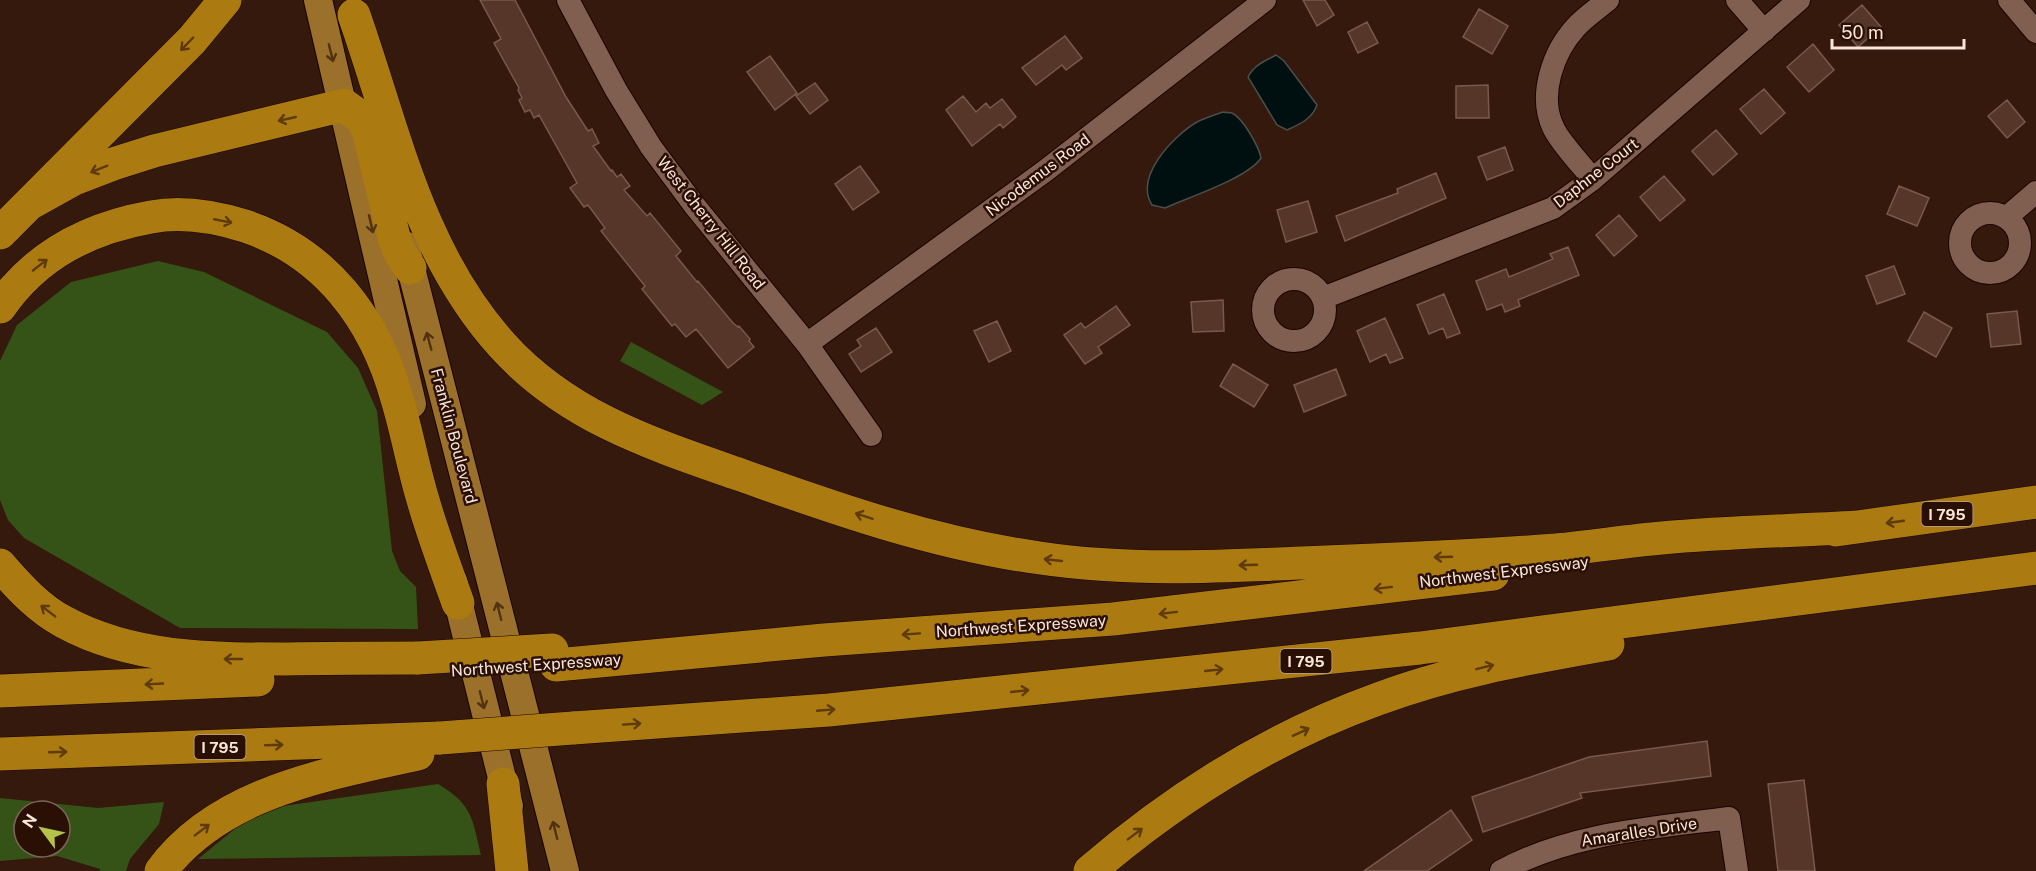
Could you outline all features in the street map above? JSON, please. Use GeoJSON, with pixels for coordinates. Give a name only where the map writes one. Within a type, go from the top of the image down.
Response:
{"type":"FeatureCollection","features":[{"type":"Feature","properties":{"kind":"highway"},"geometry":{"type":"LineString","coordinates":[[0,233],[192,40],[225,0]]}},
{"type":"Feature","properties":{"kind":"highway"},"geometry":{"type":"LineString","coordinates":[[352,7],[400,160],[428,230],[463,293],[486,327],[504,348],[558,395],[612,427],[645,442],[803,497],[930,536],[976,547],[1042,559],[1112,566],[1203,567],[1467,556],[1662,538],[1857,527]]}},
{"type":"Feature","properties":{"kind":"highway"},"geometry":{"type":"LineString","coordinates":[[29,204],[74,179],[143,154],[344,105],[362,118],[368,130],[394,237],[400,253],[410,268]]}},
{"type":"Feature","properties":{"kind":"highway"},"geometry":{"type":"LineString","coordinates":[[0,307],[27,275],[55,253],[85,236],[120,222],[162,215],[227,220],[286,243],[318,266],[340,288],[360,315],[379,348],[397,397],[423,500],[458,603]]}},
{"type":"Feature","properties":{"kind":"highway","name":"Northwest Expressway"},"geometry":{"type":"LineString","coordinates":[[0,691],[1113,620],[1409,585],[2036,502]]}},
{"type":"Feature","properties":{"kind":"highway"},"geometry":{"type":"LineString","coordinates":[[0,565],[37,603],[62,621],[94,637],[127,647],[171,655],[221,659],[420,666]]}},
{"type":"Feature","properties":{"kind":"highway"},"geometry":{"type":"LineString","coordinates":[[1090,871],[1145,826],[1231,768],[1281,741],[1378,699],[1492,665],[2036,568]]}},
{"type":"Feature","properties":{"kind":"highway","name":"I 795"},"geometry":{"type":"LineString","coordinates":[[0,754],[441,743],[573,728],[829,710],[1420,648],[2036,568]]}},
{"type":"Feature","properties":{"kind":"highway"},"geometry":{"type":"LineString","coordinates":[[161,871],[186,842],[207,825],[233,810],[267,795],[325,775],[441,743]]}},
{"type":"Feature","properties":{"kind":"highway"},"geometry":{"type":"LineString","coordinates":[[503,784],[512,871]]}},
{"type":"Feature","properties":{"kind":"main road","name":"Franklin Boulevard"},"geometry":{"type":"LineString","coordinates":[[318,0],[458,603],[503,784],[528,871]]}},
{"type":"Feature","properties":{"kind":"main road","name":"Franklin Boulevard"},"geometry":{"type":"LineString","coordinates":[[352,7],[410,268],[565,871]]}},
{"type":"Feature","properties":{"kind":"street","name":"West Cherry Hill Road"},"geometry":{"type":"LineString","coordinates":[[568,0],[616,90],[651,147],[694,205],[807,344],[871,435]]}},
{"type":"Feature","properties":{"kind":"street","name":"Nicodemus Road"},"geometry":{"type":"LineString","coordinates":[[807,344],[1046,171],[1265,0]]}},
{"type":"Feature","properties":{"kind":"street"},"geometry":{"type":"LineString","coordinates":[[1593,179],[1553,128],[1548,105],[1548,81],[1558,53],[1575,28],[1608,0]]}},
{"type":"Feature","properties":{"kind":"street"},"geometry":{"type":"LineString","coordinates":[[1737,0],[1764,31]]}},
{"type":"Feature","properties":{"kind":"street","name":"Daphne Court"},"geometry":{"type":"LineString","coordinates":[[1323,298],[1553,208],[1593,179],[1799,0]]}},
{"type":"Feature","properties":{"kind":"street"},"geometry":{"type":"LineString","coordinates":[[2009,0],[2036,32]]}},
{"type":"Feature","properties":{"kind":"street"},"geometry":{"type":"LineString","coordinates":[[2007,217],[2036,192]]}},
{"type":"Feature","properties":{"kind":"street","name":"Amaralles Drive"},"geometry":{"type":"LineString","coordinates":[[1501,871],[1517,862],[1597,836],[1729,818],[1737,871]]}},
{"type":"Feature","properties":{"kind":"green space"},"geometry":{"type":"Polygon","coordinates":[[[158,261],[204,272],[327,332],[358,368],[377,411],[392,551],[400,571],[416,587],[418,629],[180,628],[24,538],[8,520],[0,500],[0,361],[17,325],[71,282],[158,261]]]}},
{"type":"Feature","properties":{"kind":"green space"},"geometry":{"type":"Polygon","coordinates":[[[631,342],[723,392],[702,405],[620,361],[631,342]]]}},
{"type":"Feature","properties":{"kind":"green space"},"geometry":{"type":"Polygon","coordinates":[[[438,784],[465,806],[473,822],[481,855],[198,859],[242,823],[283,806],[438,784]]]}},
{"type":"Feature","properties":{"kind":"green space"},"geometry":{"type":"Polygon","coordinates":[[[0,798],[12,799],[12,859],[23,859],[0,861],[0,798]]]}},
{"type":"Feature","properties":{"kind":"green space"},"geometry":{"type":"Polygon","coordinates":[[[164,802],[159,824],[130,859],[126,871],[100,871],[100,869],[67,859],[72,859],[72,805],[98,808],[164,802]]]}},
{"type":"Feature","properties":{"kind":"shaded area"},"geometry":{"type":"Polygon","coordinates":[[[1276,55],[1284,61],[1317,105],[1309,117],[1287,130],[1277,125],[1248,77],[1257,66],[1276,55]]]}},
{"type":"Feature","properties":{"kind":"shaded area"},"geometry":{"type":"Polygon","coordinates":[[[1223,112],[1232,113],[1241,121],[1254,140],[1261,158],[1244,173],[1231,180],[1165,208],[1152,205],[1148,194],[1148,182],[1152,170],[1167,147],[1187,128],[1223,112]]]}},
{"type":"Feature","properties":{"kind":"building"},"geometry":{"type":"Polygon","coordinates":[[[480,0],[515,0],[566,97],[588,131],[592,129],[599,143],[593,146],[611,171],[617,177],[621,174],[630,186],[624,190],[647,216],[650,213],[681,251],[676,256],[697,282],[750,339],[754,347],[728,368],[696,329],[686,337],[675,324],[672,326],[642,289],[645,286],[601,231],[605,228],[588,205],[584,207],[570,188],[577,183],[539,115],[534,118],[530,110],[525,112],[519,100],[522,98],[519,88],[494,43],[501,39],[480,0]]]}},
{"type":"Feature","properties":{"kind":"building"},"geometry":{"type":"Polygon","coordinates":[[[1303,0],[1325,0],[1334,15],[1317,26],[1303,0]]]}},
{"type":"Feature","properties":{"kind":"building"},"geometry":{"type":"Polygon","coordinates":[[[1862,5],[1881,27],[1858,47],[1839,25],[1862,5]]]}},
{"type":"Feature","properties":{"kind":"building"},"geometry":{"type":"Polygon","coordinates":[[[1479,9],[1508,26],[1492,54],[1463,37],[1479,9]]]}},
{"type":"Feature","properties":{"kind":"building"},"geometry":{"type":"Polygon","coordinates":[[[1367,22],[1378,43],[1358,53],[1348,32],[1367,22]]]}},
{"type":"Feature","properties":{"kind":"building"},"geometry":{"type":"Polygon","coordinates":[[[1065,36],[1082,58],[1066,70],[1062,65],[1036,85],[1022,68],[1065,36]]]}},
{"type":"Feature","properties":{"kind":"building"},"geometry":{"type":"Polygon","coordinates":[[[1813,44],[1834,70],[1809,92],[1787,67],[1813,44]]]}},
{"type":"Feature","properties":{"kind":"building"},"geometry":{"type":"Polygon","coordinates":[[[770,56],[797,93],[775,110],[747,72],[770,56]]]}},
{"type":"Feature","properties":{"kind":"building"},"geometry":{"type":"Polygon","coordinates":[[[815,83],[828,100],[810,114],[796,96],[815,83]]]}},
{"type":"Feature","properties":{"kind":"building"},"geometry":{"type":"Polygon","coordinates":[[[1488,85],[1489,118],[1456,118],[1456,86],[1488,85]]]}},
{"type":"Feature","properties":{"kind":"building"},"geometry":{"type":"Polygon","coordinates":[[[1764,89],[1785,113],[1761,134],[1740,109],[1764,89]]]}},
{"type":"Feature","properties":{"kind":"building"},"geometry":{"type":"Polygon","coordinates":[[[963,96],[976,112],[986,103],[990,108],[1002,99],[1016,117],[1003,128],[1000,124],[972,146],[946,110],[963,96]]]}},
{"type":"Feature","properties":{"kind":"building"},"geometry":{"type":"Polygon","coordinates":[[[2007,100],[2025,122],[2007,138],[1988,116],[2007,100]]]}},
{"type":"Feature","properties":{"kind":"building"},"geometry":{"type":"Polygon","coordinates":[[[1716,130],[1737,154],[1713,175],[1692,151],[1716,130]]]}},
{"type":"Feature","properties":{"kind":"building"},"geometry":{"type":"Polygon","coordinates":[[[1505,147],[1513,170],[1487,180],[1478,157],[1505,147]]]}},
{"type":"Feature","properties":{"kind":"building"},"geometry":{"type":"Polygon","coordinates":[[[860,166],[879,192],[853,210],[835,184],[860,166]]]}},
{"type":"Feature","properties":{"kind":"building"},"geometry":{"type":"Polygon","coordinates":[[[1436,173],[1446,198],[1345,241],[1336,216],[1398,193],[1397,189],[1436,173]]]}},
{"type":"Feature","properties":{"kind":"building"},"geometry":{"type":"Polygon","coordinates":[[[1664,176],[1685,200],[1660,221],[1640,197],[1664,176]]]}},
{"type":"Feature","properties":{"kind":"building"},"geometry":{"type":"Polygon","coordinates":[[[1899,186],[1929,198],[1917,226],[1887,214],[1899,186]]]}},
{"type":"Feature","properties":{"kind":"building"},"geometry":{"type":"Polygon","coordinates":[[[1308,201],[1317,232],[1286,242],[1277,210],[1308,201]]]}},
{"type":"Feature","properties":{"kind":"building"},"geometry":{"type":"Polygon","coordinates":[[[1619,215],[1637,236],[1614,256],[1596,235],[1619,215]]]}},
{"type":"Feature","properties":{"kind":"building"},"geometry":{"type":"Polygon","coordinates":[[[1568,247],[1579,275],[1518,300],[1520,306],[1505,312],[1502,304],[1487,310],[1476,281],[1506,269],[1509,277],[1553,259],[1550,254],[1568,247]]]}},
{"type":"Feature","properties":{"kind":"building"},"geometry":{"type":"Polygon","coordinates":[[[1894,266],[1905,294],[1877,304],[1866,276],[1894,266]]]}},
{"type":"Feature","properties":{"kind":"building"},"geometry":{"type":"Polygon","coordinates":[[[1444,294],[1460,333],[1447,338],[1443,328],[1429,334],[1417,305],[1444,294]]]}},
{"type":"Feature","properties":{"kind":"building"},"geometry":{"type":"Polygon","coordinates":[[[1223,300],[1224,331],[1193,332],[1191,302],[1223,300]]]}},
{"type":"Feature","properties":{"kind":"building"},"geometry":{"type":"Polygon","coordinates":[[[1116,306],[1130,325],[1098,347],[1102,353],[1085,364],[1064,335],[1081,323],[1085,328],[1116,306]]]}},
{"type":"Feature","properties":{"kind":"building"},"geometry":{"type":"Polygon","coordinates":[[[2017,311],[2021,344],[1991,347],[1987,314],[2017,311]]]}},
{"type":"Feature","properties":{"kind":"building"},"geometry":{"type":"Polygon","coordinates":[[[1924,312],[1952,328],[1936,357],[1908,341],[1924,312]]]}},
{"type":"Feature","properties":{"kind":"building"},"geometry":{"type":"Polygon","coordinates":[[[1385,318],[1403,358],[1390,363],[1386,354],[1370,362],[1357,331],[1385,318]]]}},
{"type":"Feature","properties":{"kind":"building"},"geometry":{"type":"Polygon","coordinates":[[[997,321],[1011,351],[989,362],[974,331],[997,321]]]}},
{"type":"Feature","properties":{"kind":"building"},"geometry":{"type":"Polygon","coordinates":[[[876,328],[892,352],[861,372],[849,354],[861,346],[857,340],[876,328]]]}},
{"type":"Feature","properties":{"kind":"building"},"geometry":{"type":"Polygon","coordinates":[[[1233,364],[1268,385],[1254,407],[1220,386],[1233,364]]]}},
{"type":"Feature","properties":{"kind":"building"},"geometry":{"type":"Polygon","coordinates":[[[1336,369],[1346,395],[1304,412],[1294,385],[1336,369]]]}},
{"type":"Feature","properties":{"kind":"building"},"geometry":{"type":"Polygon","coordinates":[[[1707,741],[1711,776],[1580,793],[1582,798],[1483,832],[1472,797],[1589,757],[1707,741]]]}},
{"type":"Feature","properties":{"kind":"building"},"geometry":{"type":"Polygon","coordinates":[[[1804,780],[1815,871],[1778,871],[1768,784],[1804,780]]]}},
{"type":"Feature","properties":{"kind":"building"},"geometry":{"type":"Polygon","coordinates":[[[1451,810],[1472,840],[1427,871],[1364,871],[1451,810]]]}}]}
